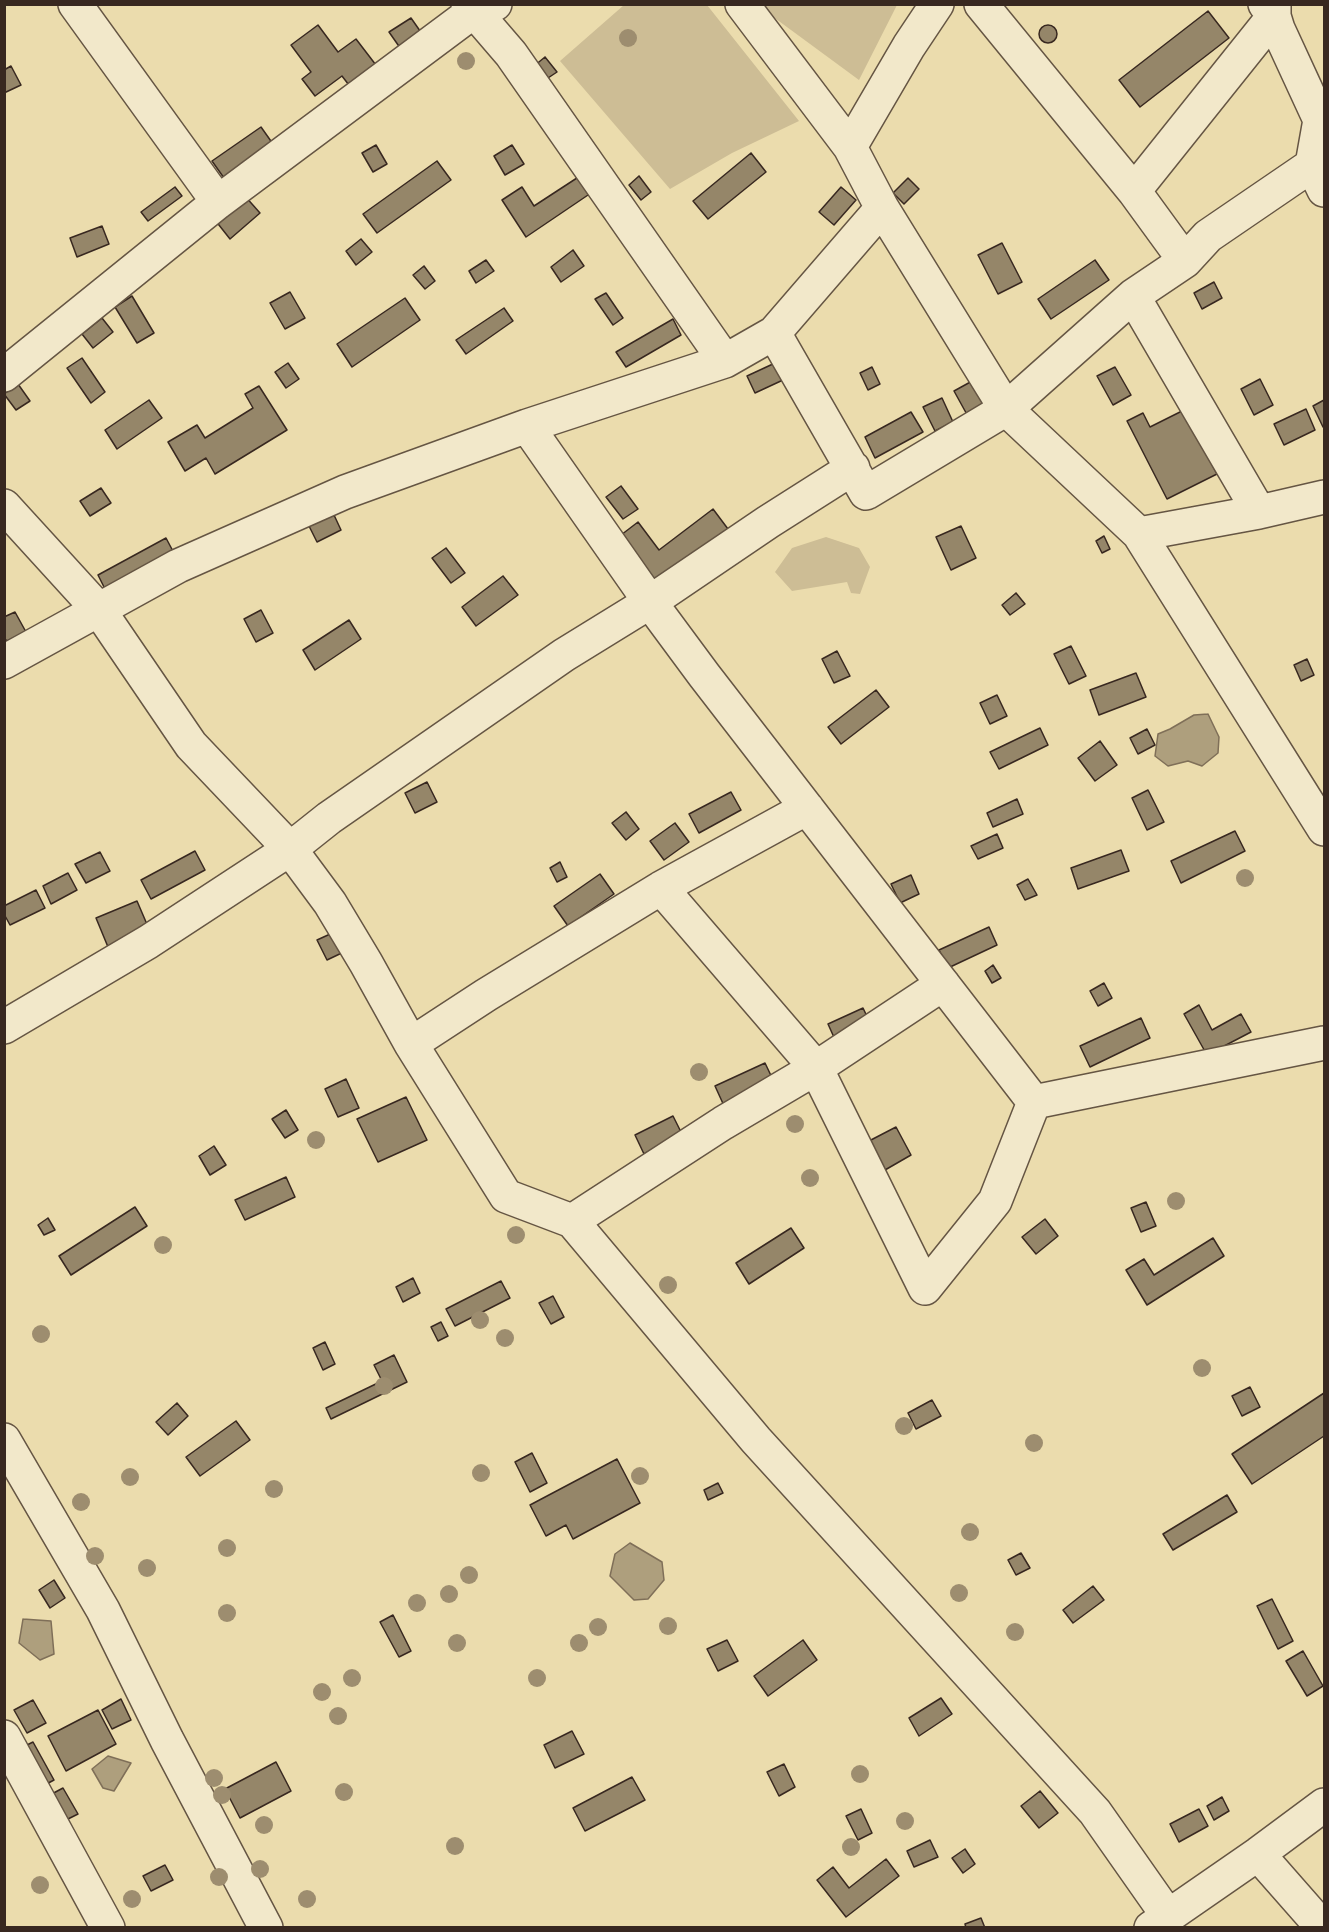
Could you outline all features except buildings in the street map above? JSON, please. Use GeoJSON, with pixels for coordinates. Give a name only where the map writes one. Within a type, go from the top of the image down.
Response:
{"type":"FeatureCollection","features":[{"type":"Feature","properties":{"kind":"street"},"geometry":{"type":"LineString","coordinates":[[75,4],[218,202]]}},
{"type":"Feature","properties":{"kind":"street"},"geometry":{"type":"LineString","coordinates":[[742,4],[850,147],[882,208],[1006,409],[1139,534],[1324,829]]}},
{"type":"Feature","properties":{"kind":"street"},"geometry":{"type":"LineString","coordinates":[[850,147],[909,46],[937,4]]}},
{"type":"Feature","properties":{"kind":"street"},"geometry":{"type":"LineString","coordinates":[[981,4],[1134,191],[1185,261]]}},
{"type":"Feature","properties":{"kind":"street"},"geometry":{"type":"LineString","coordinates":[[4,375],[218,202],[479,6],[725,361]]}},
{"type":"Feature","properties":{"kind":"street"},"geometry":{"type":"LineString","coordinates":[[1134,191],[1271,8]]}},
{"type":"Feature","properties":{"kind":"street"},"geometry":{"type":"LineString","coordinates":[[774,333],[866,493],[1006,409],[1133,296],[1185,261],[1208,236],[1320,171],[1320,120],[1278,29],[1271,8]]}},
{"type":"Feature","properties":{"kind":"street"},"geometry":{"type":"LineString","coordinates":[[4,662],[178,566],[345,492],[527,426],[725,361],[774,333],[882,208]]}},
{"type":"Feature","properties":{"kind":"street"},"geometry":{"type":"LineString","coordinates":[[1133,296],[1259,512]]}},
{"type":"Feature","properties":{"kind":"street"},"geometry":{"type":"LineString","coordinates":[[527,426],[650,602],[1034,1102]]}},
{"type":"Feature","properties":{"kind":"street"},"geometry":{"type":"LineString","coordinates":[[10,1022],[148,942],[290,849],[329,818],[564,655],[650,602],[853,468]]}},
{"type":"Feature","properties":{"kind":"street"},"geometry":{"type":"LineString","coordinates":[[1139,534],[1259,512],[1324,497]]}},
{"type":"Feature","properties":{"kind":"street"},"geometry":{"type":"LineString","coordinates":[[4,506],[99,610],[191,746],[290,849],[330,903],[411,1044],[506,1196],[572,1221],[756,1440],[1095,1812],[1159,1922],[1324,1805]]}},
{"type":"Feature","properties":{"kind":"street"},"geometry":{"type":"LineString","coordinates":[[411,1044],[486,995],[661,888],[807,808]]}},
{"type":"Feature","properties":{"kind":"street"},"geometry":{"type":"LineString","coordinates":[[661,888],[816,1068],[925,1288],[995,1201],[1034,1102]]}},
{"type":"Feature","properties":{"kind":"street"},"geometry":{"type":"LineString","coordinates":[[572,1221],[723,1123],[816,1068],[943,984]]}},
{"type":"Feature","properties":{"kind":"street"},"geometry":{"type":"LineString","coordinates":[[1034,1102],[1324,1043]]}},
{"type":"Feature","properties":{"kind":"street"},"geometry":{"type":"LineString","coordinates":[[4,1440],[103,1610],[167,1740],[266,1928]]}},
{"type":"Feature","properties":{"kind":"street"},"geometry":{"type":"LineString","coordinates":[[4,1737],[108,1928]]}},
{"type":"Feature","properties":{"kind":"street"},"geometry":{"type":"LineString","coordinates":[[1258,1854],[1323,1928]]}},
{"type":"Feature","properties":{"kind":"shaded area"},"geometry":{"type":"Polygon","coordinates":[[[624,5],[707,5],[799,121],[732,153],[670,189],[560,61],[624,5]]]}},
{"type":"Feature","properties":{"kind":"shaded area"},"geometry":{"type":"Polygon","coordinates":[[[757,5],[897,5],[859,80],[757,5]]]}},
{"type":"Feature","properties":{"kind":"shaded area"},"geometry":{"type":"Polygon","coordinates":[[[826,537],[859,548],[870,567],[860,594],[851,593],[847,582],[792,591],[775,572],[792,548],[826,537]]]}},
{"type":"Feature","properties":{"kind":"shaded area"},"geometry":{"type":"Polygon","coordinates":[[[1208,714],[1219,737],[1218,753],[1202,766],[1188,761],[1168,766],[1155,756],[1158,734],[1194,715],[1208,714]]]}},
{"type":"Feature","properties":{"kind":"shaded area"},"geometry":{"type":"Polygon","coordinates":[[[630,1543],[662,1562],[664,1580],[648,1599],[634,1600],[610,1576],[615,1554],[630,1543]]]}},
{"type":"Feature","properties":{"kind":"shaded area"},"geometry":{"type":"Polygon","coordinates":[[[23,1619],[51,1621],[54,1654],[40,1660],[19,1643],[23,1619]]]}},
{"type":"Feature","properties":{"kind":"shaded area"},"geometry":{"type":"Polygon","coordinates":[[[108,1756],[131,1763],[114,1791],[103,1788],[92,1769],[108,1756]]]}}]}
